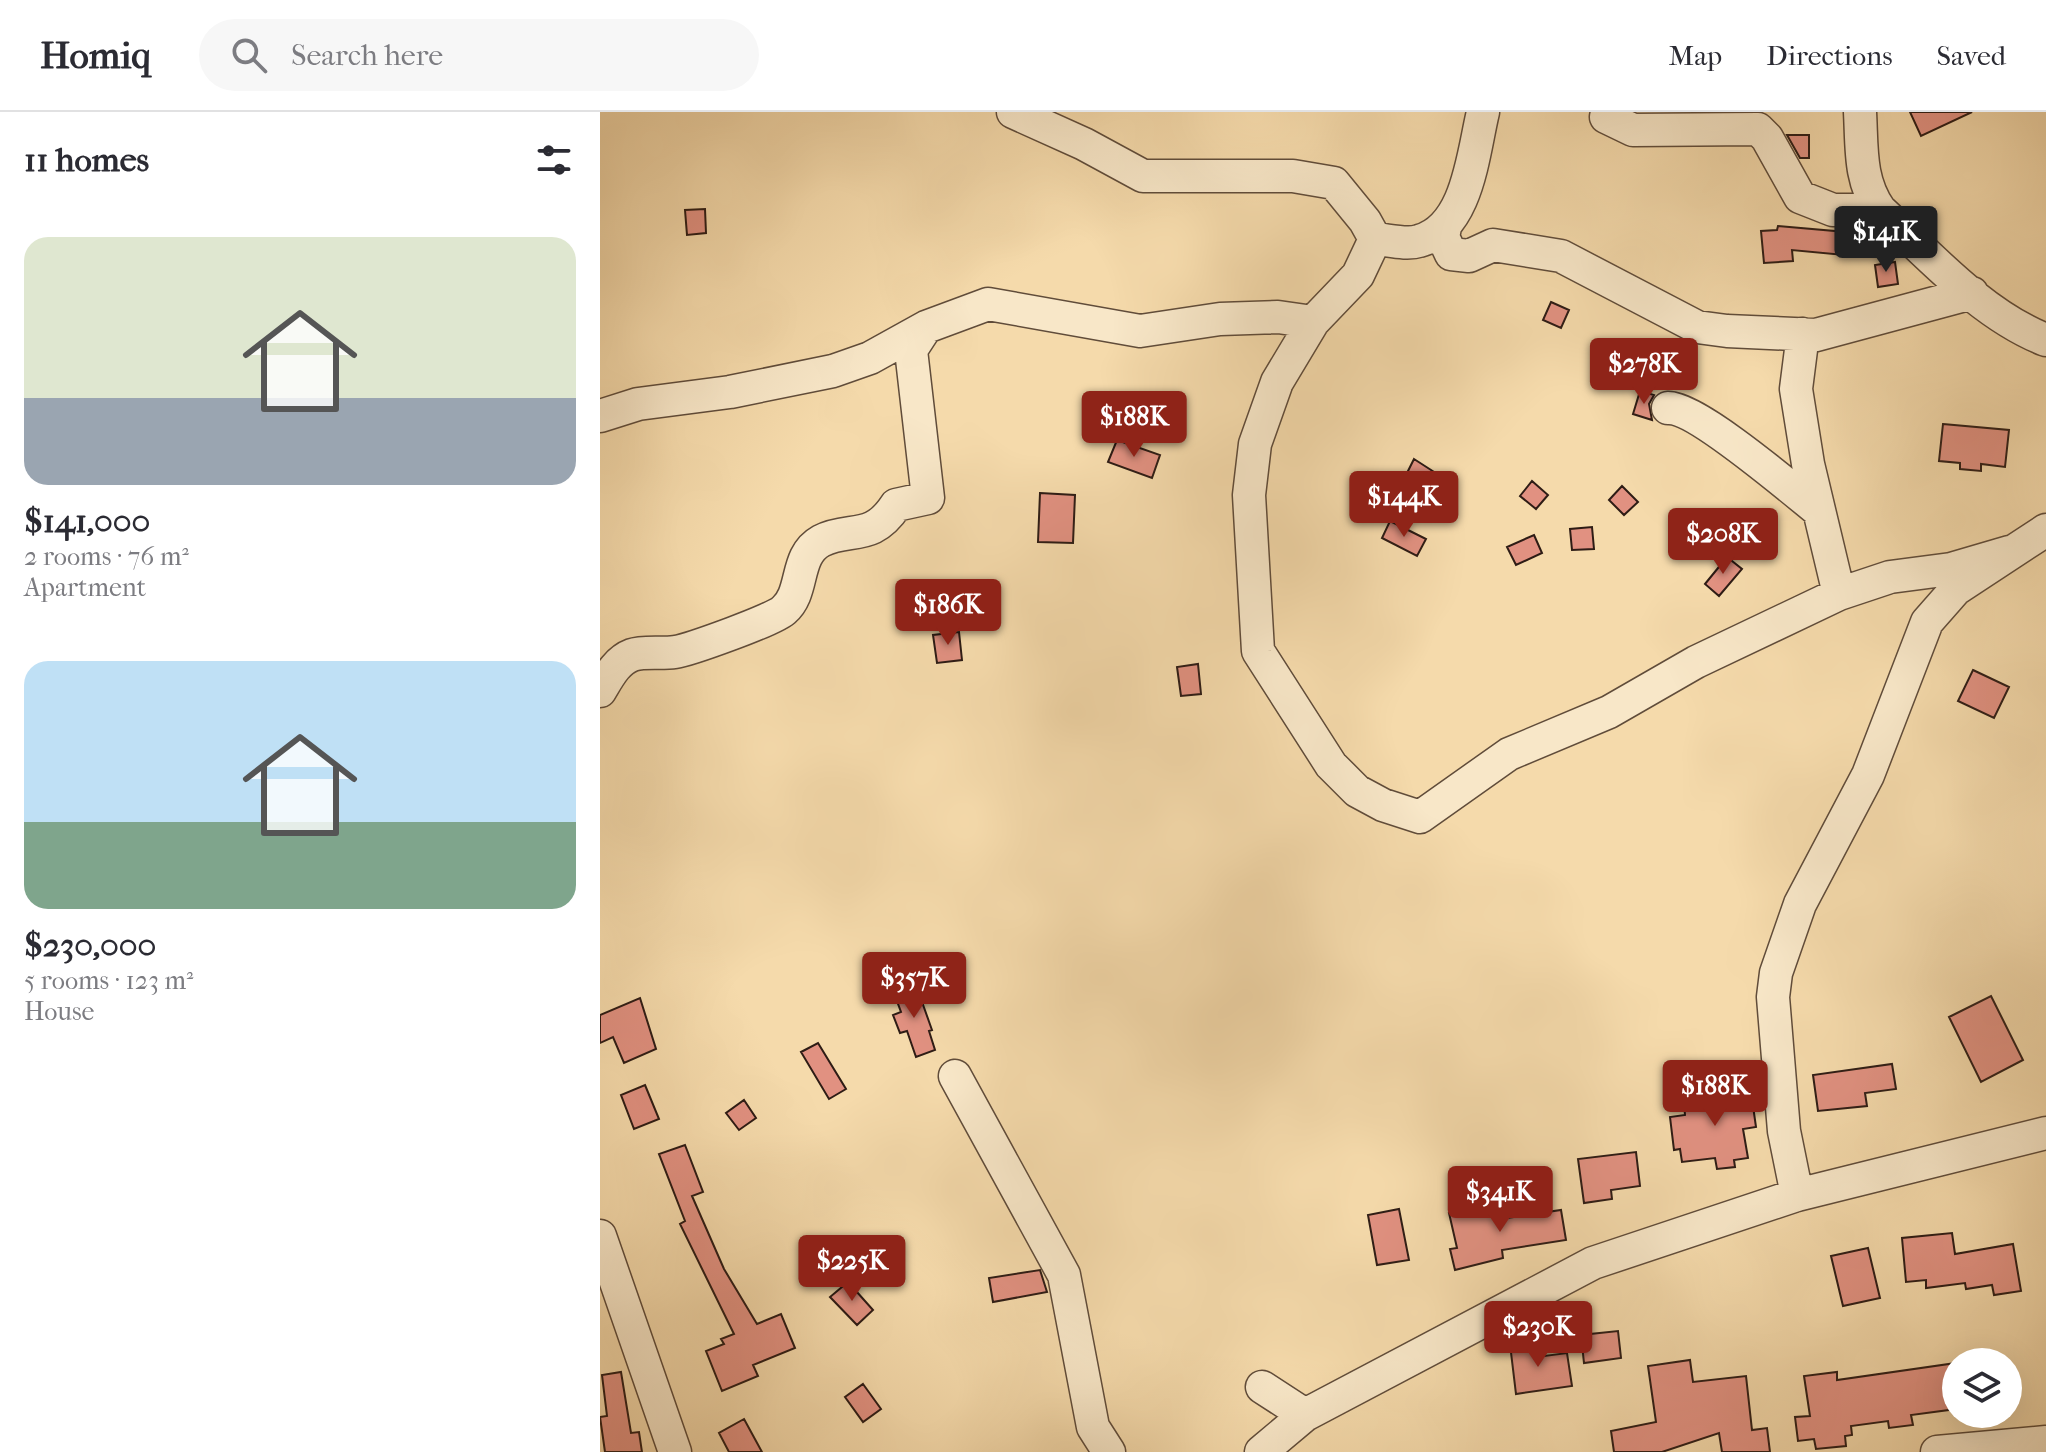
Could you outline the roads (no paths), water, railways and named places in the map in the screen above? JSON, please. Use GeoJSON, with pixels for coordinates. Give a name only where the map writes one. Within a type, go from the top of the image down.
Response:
{"type":"FeatureCollection","features":[{"type":"Feature","properties":{"kind":"street"},"geometry":{"type":"LineString","coordinates":[[1016,112],[1143,176],[1293,176],[1334,183],[1365,221],[1375,239]]}},
{"type":"Feature","properties":{"kind":"street"},"geometry":{"type":"LineString","coordinates":[[1483,112],[1464,190],[1445,227],[1443,237],[1451,254],[1469,256],[1493,245],[1561,256],[1697,327],[1803,334],[1830,331],[1972,293]]}},
{"type":"Feature","properties":{"kind":"street"},"geometry":{"type":"LineString","coordinates":[[1860,112],[1861,163],[1869,195],[1880,210],[1972,293],[2029,333],[2046,340]]}},
{"type":"Feature","properties":{"kind":"street"},"geometry":{"type":"LineString","coordinates":[[1606,117],[1633,130],[1758,129],[1800,197],[1833,210],[1880,210]]}},
{"type":"Feature","properties":{"kind":"street"},"geometry":{"type":"LineString","coordinates":[[1375,239],[1418,242],[1445,227]]}},
{"type":"Feature","properties":{"kind":"street"},"geometry":{"type":"LineString","coordinates":[[1375,239],[1358,275],[1313,322],[1277,382],[1255,444],[1249,495],[1258,651],[1331,765],[1357,791],[1383,805],[1420,817],[1509,754],[1609,712],[1696,662],[1839,594],[1890,577],[1951,569],[2009,552]]}},
{"type":"Feature","properties":{"kind":"street"},"geometry":{"type":"LineString","coordinates":[[600,416],[638,404],[730,392],[833,371],[870,358],[926,327],[988,304],[1140,331],[1220,319],[1278,317],[1313,322]]}},
{"type":"Feature","properties":{"kind":"street"},"geometry":{"type":"LineString","coordinates":[[600,691],[619,662],[635,653],[679,652],[785,610],[795,591],[804,557],[822,541],[861,533],[888,517],[896,505],[928,498],[911,350],[926,327]]}},
{"type":"Feature","properties":{"kind":"street"},"geometry":{"type":"LineString","coordinates":[[1803,334],[1796,389],[1819,511],[1839,594]]}},
{"type":"Feature","properties":{"kind":"street"},"geometry":{"type":"LineString","coordinates":[[1668,408],[1678,408],[1719,435],[1819,511]]}},
{"type":"Feature","properties":{"kind":"street"},"geometry":{"type":"LineString","coordinates":[[1797,1195],[1784,1131],[1775,1056],[1773,997],[1776,973],[1800,904],[1868,775],[1927,622],[1956,589],[2046,530]]}},
{"type":"Feature","properties":{"kind":"street"},"geometry":{"type":"LineString","coordinates":[[1890,577],[1906,583],[1922,600],[1927,622]]}},
{"type":"Feature","properties":{"kind":"street"},"geometry":{"type":"LineString","coordinates":[[955,1076],[1064,1275],[1093,1427],[1109,1452]]}},
{"type":"Feature","properties":{"kind":"street"},"geometry":{"type":"LineString","coordinates":[[1261,1452],[1305,1415],[1593,1263],[1797,1195],[2046,1133]]}},
{"type":"Feature","properties":{"kind":"street"},"geometry":{"type":"LineString","coordinates":[[600,1236],[675,1452]]}},
{"type":"Feature","properties":{"kind":"street"},"geometry":{"type":"LineString","coordinates":[[1262,1387],[1305,1415]]}},
{"type":"Feature","properties":{"kind":"street"},"geometry":{"type":"LineString","coordinates":[[1937,1452],[2046,1442]]}}]}
